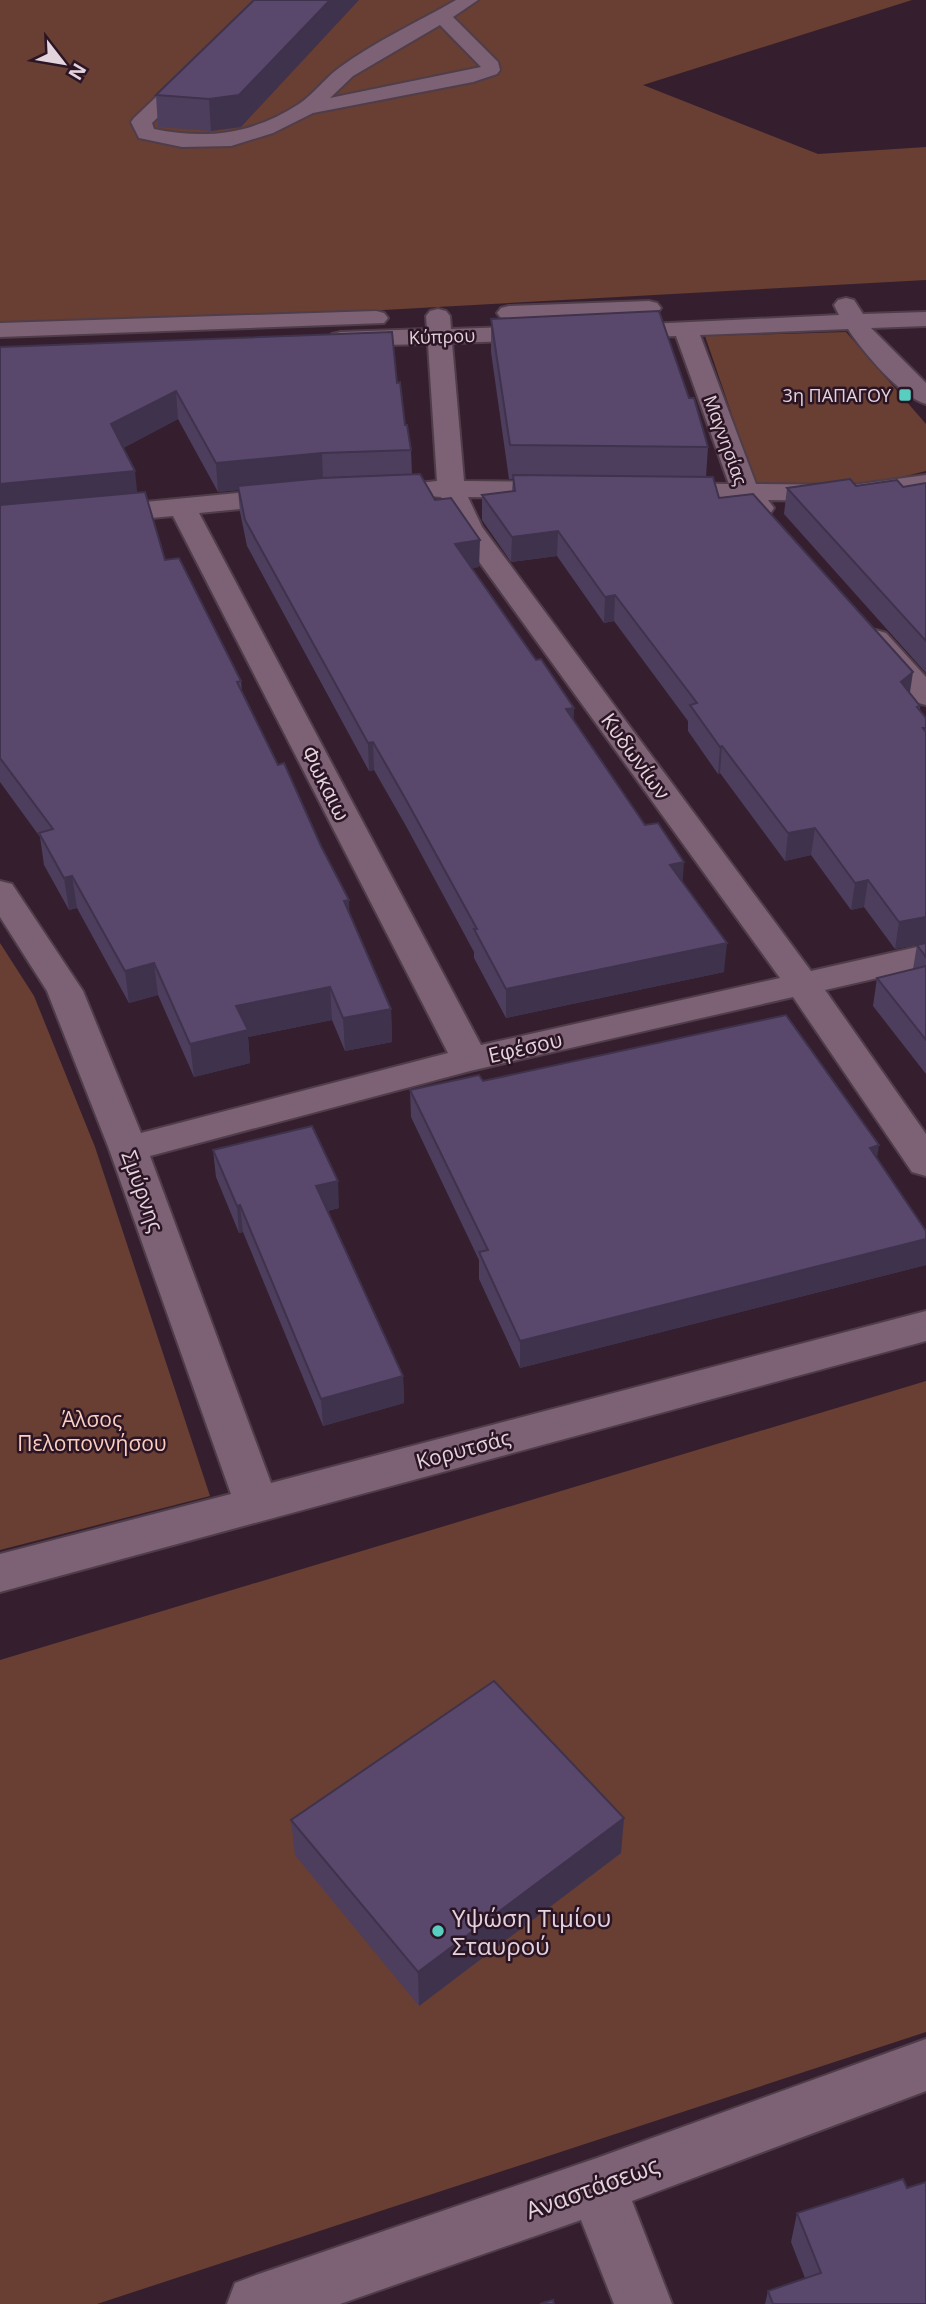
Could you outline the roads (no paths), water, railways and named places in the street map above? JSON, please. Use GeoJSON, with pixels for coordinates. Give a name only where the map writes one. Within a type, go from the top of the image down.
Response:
{"type":"FeatureCollection","features":[{"type":"Feature","properties":{"kind":"street"},"geometry":{"type":"LineString","coordinates":[[268,0],[141,122],[146,134],[159,138],[221,141],[267,130],[307,108],[346,72],[469,0]]}},
{"type":"Feature","properties":{"kind":"street"},"geometry":{"type":"LineString","coordinates":[[307,108],[473,76],[490,70],[491,66],[441,16]]}},
{"type":"Feature","properties":{"kind":"street","name":"Κύπρου"},"geometry":{"type":"LineString","coordinates":[[0,352],[844,300],[926,298]]}},
{"type":"Feature","properties":{"kind":"street"},"geometry":{"type":"LineString","coordinates":[[844,300],[854,323],[881,356],[926,396]]}},
{"type":"Feature","properties":{"kind":"street","name":"Κύπρου"},"geometry":{"type":"LineString","coordinates":[[0,330],[440,326],[686,329],[926,319]]}},
{"type":"Feature","properties":{"kind":"street","name":"Κυδωνίων"},"geometry":{"type":"LineString","coordinates":[[440,326],[451,489],[469,527],[803,985],[926,1163]]}},
{"type":"Feature","properties":{"kind":"street","name":"Μαγνησίας"},"geometry":{"type":"LineString","coordinates":[[686,329],[745,491],[781,532]]}},
{"type":"Feature","properties":{"kind":"street"},"geometry":{"type":"LineString","coordinates":[[633,490],[853,493],[926,483]]}},
{"type":"Feature","properties":{"kind":"street"},"geometry":{"type":"LineString","coordinates":[[400,490],[591,490]]}},
{"type":"Feature","properties":{"kind":"street"},"geometry":{"type":"LineString","coordinates":[[0,524],[310,494]]}},
{"type":"Feature","properties":{"kind":"street","name":"Φωκαιω"},"geometry":{"type":"LineString","coordinates":[[182,507],[470,1059]]}},
{"type":"Feature","properties":{"kind":"street"},"geometry":{"type":"LineString","coordinates":[[863,624],[926,696]]}},
{"type":"Feature","properties":{"kind":"street","name":"Σμύρνης"},"geometry":{"type":"LineString","coordinates":[[0,891],[65,990],[128,1149],[257,1504]]}},
{"type":"Feature","properties":{"kind":"street","name":"Εφέσου"},"geometry":{"type":"LineString","coordinates":[[128,1149],[470,1059],[926,956]]}},
{"type":"Feature","properties":{"kind":"street","name":"Κορυτσάς"},"geometry":{"type":"LineString","coordinates":[[0,1573],[926,1326]]}},
{"type":"Feature","properties":{"kind":"street","name":"Αναστάσεως"},"geometry":{"type":"LineString","coordinates":[[256,2304],[597,2186],[926,2065]]}},
{"type":"Feature","properties":{"kind":"street"},"geometry":{"type":"LineString","coordinates":[[597,2186],[643,2304]]}},
{"type":"Feature","properties":{"kind":"place","name":"3η ΠΑΠΑΓΟΥ"},"geometry":{"type":"Point","coordinates":[905,395]}},
{"type":"Feature","properties":{"kind":"place","name":"Υψώση Τιμίου Σταυρού"},"geometry":{"type":"Point","coordinates":[438,1931]}},
{"type":"Feature","properties":{"kind":"park label","name":"Άλσος Πελοποννήσου"},"geometry":{"type":"Point","coordinates":[92,1431]}}]}
